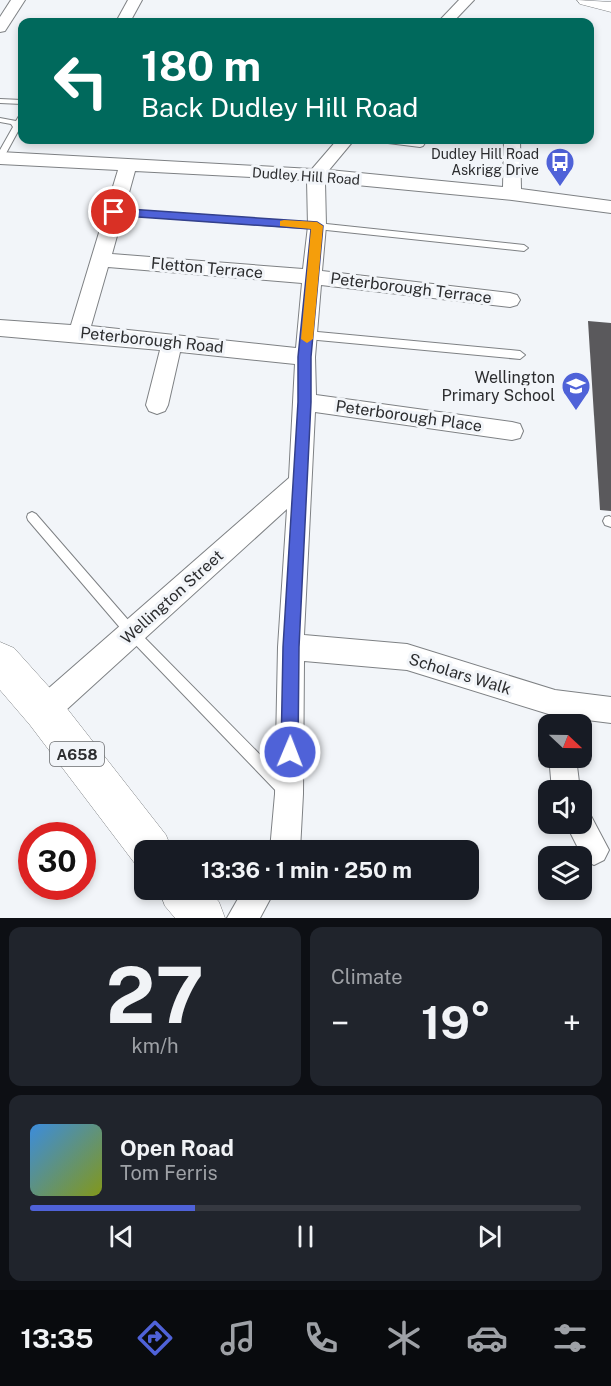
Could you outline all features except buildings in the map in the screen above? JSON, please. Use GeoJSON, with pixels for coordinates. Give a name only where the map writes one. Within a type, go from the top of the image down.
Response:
{"type":"FeatureCollection","features":[{"type":"Feature","properties":{"kind":"highway","name":"A658"},"geometry":{"type":"LineString","coordinates":[[0,661],[44,711],[143,840]]}},
{"type":"Feature","properties":{"kind":"highway"},"geometry":{"type":"LineString","coordinates":[[189,900],[203,918]]}},
{"type":"Feature","properties":{"kind":"street"},"geometry":{"type":"LineString","coordinates":[[0,28],[18,0]]}},
{"type":"Feature","properties":{"kind":"street"},"geometry":{"type":"LineString","coordinates":[[125,18],[135,0]]}},
{"type":"Feature","properties":{"kind":"street"},"geometry":{"type":"LineString","coordinates":[[448,18],[467,0]]}},
{"type":"Feature","properties":{"kind":"street"},"geometry":{"type":"LineString","coordinates":[[586,0],[611,7]]}},
{"type":"Feature","properties":{"kind":"street"},"geometry":{"type":"LineString","coordinates":[[286,840],[289,794],[291,647],[306,346],[317,226],[316,175],[343,144]]}},
{"type":"Feature","properties":{"kind":"street"},"geometry":{"type":"LineString","coordinates":[[512,144],[512,194]]}},
{"type":"Feature","properties":{"kind":"street","name":"Dudley Hill Road"},"geometry":{"type":"LineString","coordinates":[[0,158],[316,175],[512,194],[611,207]]}},
{"type":"Feature","properties":{"kind":"street"},"geometry":{"type":"LineString","coordinates":[[79,333],[128,166]]}},
{"type":"Feature","properties":{"kind":"street","name":"Fletton Terrace"},"geometry":{"type":"LineString","coordinates":[[101,260],[313,277]]}},
{"type":"Feature","properties":{"kind":"street","name":"Peterborough Terrace"},"geometry":{"type":"LineString","coordinates":[[313,277],[510,300]]}},
{"type":"Feature","properties":{"kind":"street","name":"Peterborough Road"},"geometry":{"type":"LineString","coordinates":[[0,328],[172,342],[306,346]]}},
{"type":"Feature","properties":{"kind":"street"},"geometry":{"type":"LineString","coordinates":[[157,405],[172,342]]}},
{"type":"Feature","properties":{"kind":"street","name":"Peterborough Place"},"geometry":{"type":"LineString","coordinates":[[305,402],[512,431]]}},
{"type":"Feature","properties":{"kind":"street","name":"Wellington Street"},"geometry":{"type":"LineString","coordinates":[[44,711],[299,484]]}},
{"type":"Feature","properties":{"kind":"street","name":"Scholars Walk"},"geometry":{"type":"LineString","coordinates":[[291,647],[408,657],[556,714],[611,710]]}},
{"type":"Feature","properties":{"kind":"street"},"geometry":{"type":"LineString","coordinates":[[585,834],[594,850]]}},
{"type":"Feature","properties":{"kind":"street"},"geometry":{"type":"LineString","coordinates":[[242,918],[254,900]]}},
{"type":"Feature","properties":{"kind":"lane"},"geometry":{"type":"LineString","coordinates":[[0,101],[18,102]]}},
{"type":"Feature","properties":{"kind":"lane"},"geometry":{"type":"LineString","coordinates":[[0,120],[13,122],[16,126]]}},
{"type":"Feature","properties":{"kind":"lane"},"geometry":{"type":"LineString","coordinates":[[0,158],[18,123]]}},
{"type":"Feature","properties":{"kind":"lane"},"geometry":{"type":"LineString","coordinates":[[114,212],[317,226],[524,248]]}},
{"type":"Feature","properties":{"kind":"lane"},"geometry":{"type":"LineString","coordinates":[[306,346],[520,355]]}},
{"type":"Feature","properties":{"kind":"lane"},"geometry":{"type":"LineString","coordinates":[[32,517],[132,633],[289,794]]}},
{"type":"Feature","properties":{"kind":"slow traffic"},"geometry":{"type":"LineString","coordinates":[[284,224],[317,226],[307,339]]}},
{"type":"Feature","properties":{"kind":"place","name":"Dudley Hill Road Askrigg Drive"},"geometry":{"type":"Point","coordinates":[560,188]}},
{"type":"Feature","properties":{"kind":"place","name":"Wellington Primary School"},"geometry":{"type":"Point","coordinates":[576,412]}},
{"type":"Feature","properties":{"kind":"route"},"geometry":{"type":"LineString","coordinates":[[114,212],[317,226],[305,357],[305,402],[291,647],[290,752]]}}]}
